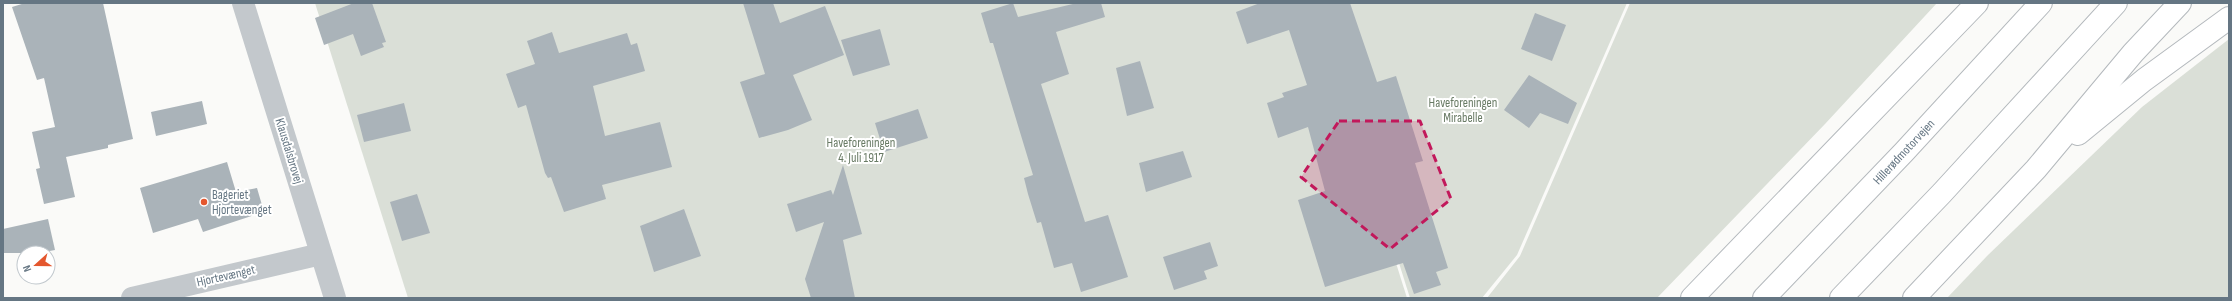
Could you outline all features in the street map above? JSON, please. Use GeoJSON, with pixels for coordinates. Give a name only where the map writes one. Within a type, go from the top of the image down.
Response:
{"type":"FeatureCollection","features":[{"type":"Feature","properties":{"kind":"highway","name":"Hillerødmotorvejen"},"geometry":{"type":"LineString","coordinates":[[1764,298],[1904,152],[2041,3]]}},
{"type":"Feature","properties":{"kind":"highway"},"geometry":{"type":"LineString","coordinates":[[1841,298],[1942,193],[2116,3]]}},
{"type":"Feature","properties":{"kind":"highway"},"geometry":{"type":"LineString","coordinates":[[1914,298],[2036,169],[2133,53],[2180,3]]}},
{"type":"Feature","properties":{"kind":"highway"},"geometry":{"type":"LineString","coordinates":[[1692,298],[1970,8]]}},
{"type":"Feature","properties":{"kind":"highway"},"geometry":{"type":"LineString","coordinates":[[2036,169],[2144,80],[2229,18]]}},
{"type":"Feature","properties":{"kind":"street","name":"Klausdalsbrovej"},"geometry":{"type":"LineString","coordinates":[[243,3],[335,298]]}},
{"type":"Feature","properties":{"kind":"street","name":"Hjortevænget"},"geometry":{"type":"LineString","coordinates":[[132,298],[321,254]]}},
{"type":"Feature","properties":{"kind":"highlighted area"},"geometry":{"type":"Polygon","coordinates":[[[1339,121],[1420,121],[1451,199],[1390,249],[1301,177],[1339,121]]]}},
{"type":"Feature","properties":{"kind":"green space","name":"Haveforeningen 4. Juli 1917"},"geometry":{"type":"Polygon","coordinates":[[[315,3],[1314,3],[1407,298],[408,298],[315,3]]]}},
{"type":"Feature","properties":{"kind":"green space","name":"Haveforeningen Mirabelle"},"geometry":{"type":"Polygon","coordinates":[[[1317,3],[1627,3],[1517,255],[1482,298],[1410,298],[1317,3]]]}},
{"type":"Feature","properties":{"kind":"green space"},"geometry":{"type":"Polygon","coordinates":[[[1630,3],[1937,3],[1825,124],[1657,298],[1487,298],[1520,256],[1630,3]]]}},
{"type":"Feature","properties":{"kind":"green space"},"geometry":{"type":"Polygon","coordinates":[[[2229,39],[2229,298],[1947,298],[1988,255],[2142,107],[2229,39]]]}},
{"type":"Feature","properties":{"kind":"building"},"geometry":{"type":"Polygon","coordinates":[[[25,3],[103,3],[133,139],[108,145],[108,148],[66,157],[75,197],[44,204],[36,169],[40,168],[32,132],[55,127],[44,78],[37,80],[12,7],[25,3]]]}},
{"type":"Feature","properties":{"kind":"building"},"geometry":{"type":"Polygon","coordinates":[[[354,3],[372,3],[386,42],[382,43],[384,47],[361,56],[353,34],[324,45],[315,18],[354,3]]]}},
{"type":"Feature","properties":{"kind":"building"},"geometry":{"type":"Polygon","coordinates":[[[743,3],[773,3],[780,23],[825,6],[844,55],[793,75],[812,120],[788,130],[759,138],[740,82],[765,74],[743,3]]]}},
{"type":"Feature","properties":{"kind":"building"},"geometry":{"type":"Polygon","coordinates":[[[1013,3],[1018,17],[1077,3],[1101,3],[1105,17],[1056,32],[1069,74],[1041,84],[1085,222],[1108,215],[1128,277],[1081,292],[1072,263],[1054,268],[1041,222],[1037,223],[1024,178],[1033,175],[993,43],[990,43],[981,13],[1013,3]]]}},
{"type":"Feature","properties":{"kind":"building"},"geometry":{"type":"Polygon","coordinates":[[[1260,3],[1350,3],[1377,82],[1396,76],[1423,161],[1415,163],[1448,268],[1436,272],[1441,285],[1414,294],[1403,263],[1325,287],[1298,200],[1325,191],[1308,127],[1278,138],[1267,103],[1284,97],[1282,93],[1307,85],[1289,30],[1247,44],[1236,12],[1260,3]]]}},
{"type":"Feature","properties":{"kind":"building"},"geometry":{"type":"Polygon","coordinates":[[[1535,13],[1566,25],[1552,61],[1521,49],[1535,13]]]}},
{"type":"Feature","properties":{"kind":"building"},"geometry":{"type":"Polygon","coordinates":[[[880,29],[890,65],[853,76],[841,40],[880,29]]]}},
{"type":"Feature","properties":{"kind":"building"},"geometry":{"type":"Polygon","coordinates":[[[552,32],[559,53],[627,33],[631,45],[637,43],[645,71],[593,86],[605,136],[660,122],[672,167],[602,185],[606,199],[564,212],[551,177],[548,178],[545,173],[526,105],[518,108],[506,74],[535,64],[527,41],[552,32]]]}},
{"type":"Feature","properties":{"kind":"building"},"geometry":{"type":"Polygon","coordinates":[[[1140,61],[1154,108],[1127,116],[1116,68],[1140,61]]]}},
{"type":"Feature","properties":{"kind":"building"},"geometry":{"type":"Polygon","coordinates":[[[1529,75],[1577,103],[1568,124],[1540,113],[1529,128],[1504,110],[1529,75]]]}},
{"type":"Feature","properties":{"kind":"building"},"geometry":{"type":"Polygon","coordinates":[[[202,101],[207,124],[156,136],[151,112],[202,101]]]}},
{"type":"Feature","properties":{"kind":"building"},"geometry":{"type":"Polygon","coordinates":[[[404,103],[411,131],[364,142],[357,115],[404,103]]]}},
{"type":"Feature","properties":{"kind":"building"},"geometry":{"type":"Polygon","coordinates":[[[918,109],[928,138],[884,152],[875,123],[918,109]]]}},
{"type":"Feature","properties":{"kind":"building"},"geometry":{"type":"Polygon","coordinates":[[[1183,151],[1192,177],[1146,192],[1139,163],[1183,151]]]}},
{"type":"Feature","properties":{"kind":"building"},"geometry":{"type":"Polygon","coordinates":[[[227,162],[236,192],[257,188],[264,212],[203,232],[198,219],[153,233],[140,188],[227,162]]]}},
{"type":"Feature","properties":{"kind":"building"},"geometry":{"type":"Polygon","coordinates":[[[843,165],[862,234],[843,240],[855,298],[811,298],[805,279],[824,222],[796,232],[787,204],[831,190],[833,195],[843,165]]]}},
{"type":"Feature","properties":{"kind":"building"},"geometry":{"type":"Polygon","coordinates":[[[417,194],[430,233],[402,241],[390,202],[417,194]]]}},
{"type":"Feature","properties":{"kind":"building"},"geometry":{"type":"Polygon","coordinates":[[[684,209],[701,256],[654,272],[640,226],[684,209]]]}},
{"type":"Feature","properties":{"kind":"building"},"geometry":{"type":"Polygon","coordinates":[[[48,219],[54,245],[16,245],[16,253],[3,253],[3,229],[48,219]]]}},
{"type":"Feature","properties":{"kind":"building"},"geometry":{"type":"Polygon","coordinates":[[[1210,242],[1218,266],[1204,271],[1207,279],[1174,290],[1163,257],[1210,242]]]}},
{"type":"Feature","properties":{"kind":"place","name":"Bageriet Hjortevænget"},"geometry":{"type":"Point","coordinates":[204,202]}}]}
